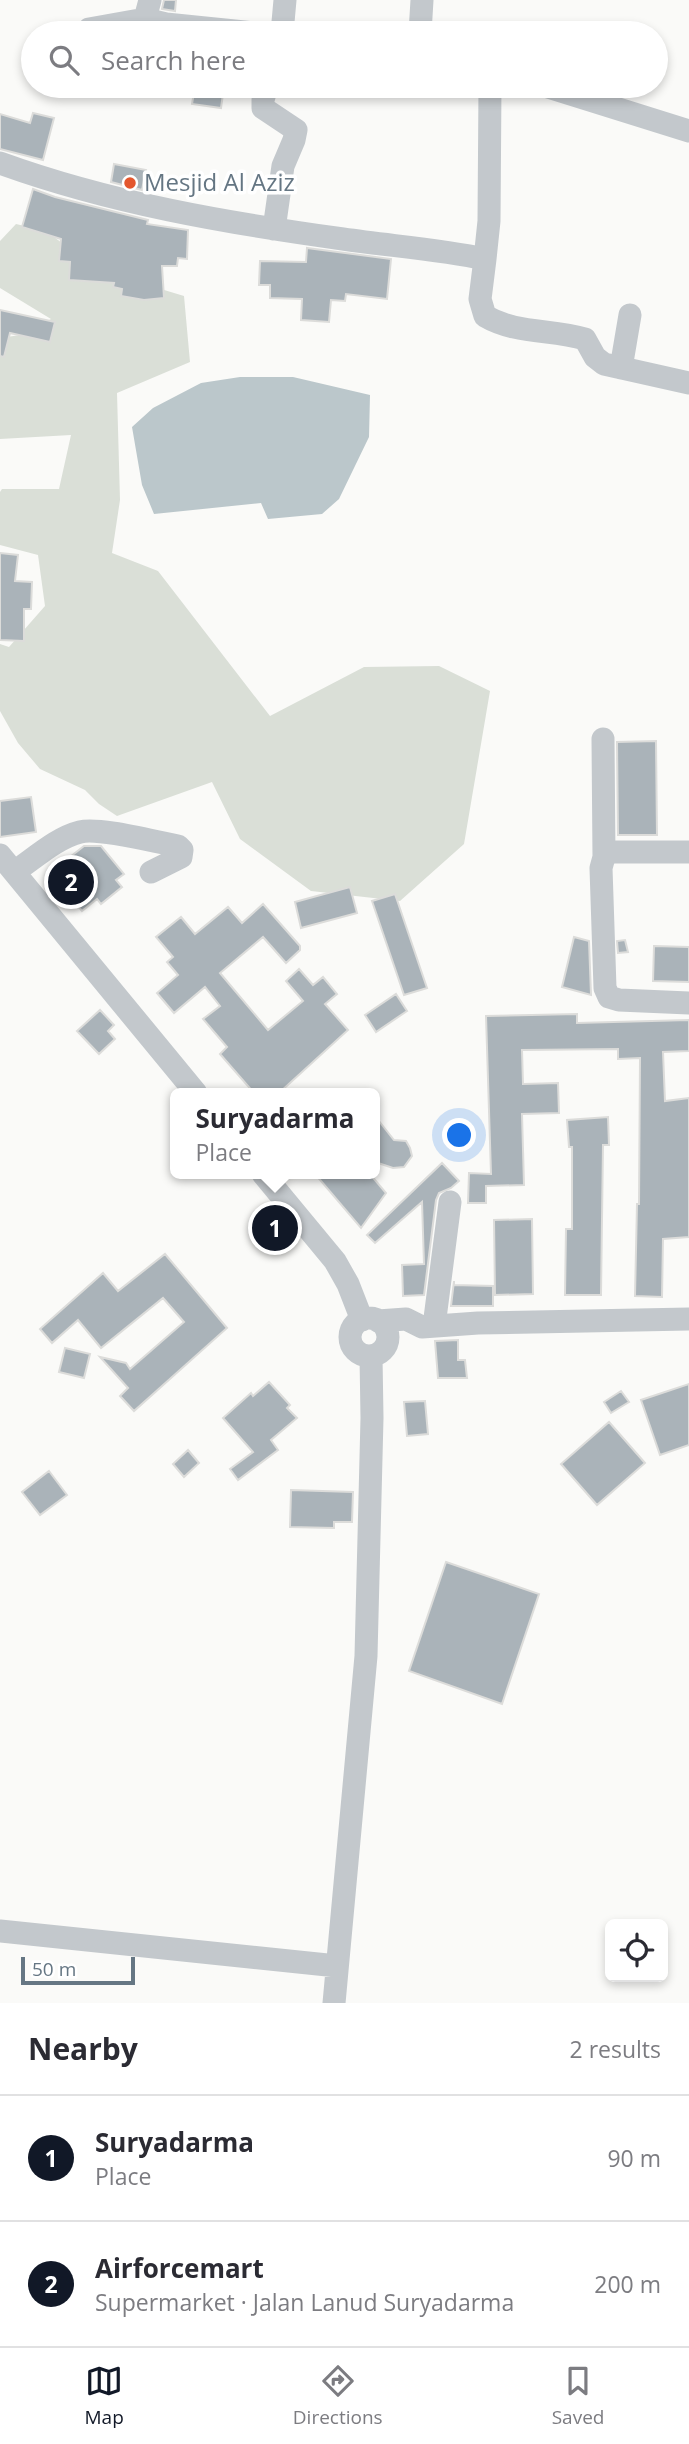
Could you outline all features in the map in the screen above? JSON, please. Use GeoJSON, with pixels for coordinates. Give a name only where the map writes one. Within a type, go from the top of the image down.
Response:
{"type":"FeatureCollection","features":[{"type":"Feature","properties":{"kind":"street"},"geometry":{"type":"LineString","coordinates":[[283,21],[285,0]]}},
{"type":"Feature","properties":{"kind":"street"},"geometry":{"type":"LineString","coordinates":[[421,21],[422,0]]}},
{"type":"Feature","properties":{"kind":"street"},"geometry":{"type":"LineString","coordinates":[[113,21],[147,10],[162,21]]}},
{"type":"Feature","properties":{"kind":"street"},"geometry":{"type":"LineString","coordinates":[[265,98],[263,108],[296,130],[283,166],[274,229]]}},
{"type":"Feature","properties":{"kind":"street"},"geometry":{"type":"LineString","coordinates":[[490,98],[489,221],[480,299],[485,316],[498,323],[524,330],[585,339],[598,361],[689,383]]}},
{"type":"Feature","properties":{"kind":"street"},"geometry":{"type":"LineString","coordinates":[[583,98],[689,131]]}},
{"type":"Feature","properties":{"kind":"street"},"geometry":{"type":"LineString","coordinates":[[0,163],[91,192],[186,214],[485,259]]}},
{"type":"Feature","properties":{"kind":"street"},"geometry":{"type":"LineString","coordinates":[[621,368],[630,315]]}},
{"type":"Feature","properties":{"kind":"street"},"geometry":{"type":"LineString","coordinates":[[603,739],[604,857],[601,868],[605,988],[609,997],[620,1000],[689,1003]]}},
{"type":"Feature","properties":{"kind":"street"},"geometry":{"type":"LineString","coordinates":[[151,872],[181,856],[182,850],[178,846],[82,831],[7,864],[192,1088]]}},
{"type":"Feature","properties":{"kind":"street"},"geometry":{"type":"LineString","coordinates":[[604,857],[611,852],[689,852]]}},
{"type":"Feature","properties":{"kind":"street"},"geometry":{"type":"LineString","coordinates":[[267,1179],[335,1261],[370,1320],[388,1334],[378,1350],[372,1418],[366,1656],[334,2003]]}},
{"type":"Feature","properties":{"kind":"street"},"geometry":{"type":"LineString","coordinates":[[450,1202],[428,1326],[407,1339],[378,1350],[358,1353],[351,1341],[352,1328],[370,1320],[406,1320],[428,1326],[478,1322],[689,1319]]}},
{"type":"Feature","properties":{"kind":"street"},"geometry":{"type":"LineString","coordinates":[[0,1931],[337,1966]]}},
{"type":"Feature","properties":{"kind":"shaded area"},"geometry":{"type":"Polygon","coordinates":[[[16,224],[46,231],[98,270],[184,296],[190,362],[117,393],[120,500],[112,553],[158,571],[270,716],[364,667],[439,666],[490,691],[464,844],[400,901],[311,891],[240,839],[212,782],[117,816],[85,790],[40,769],[18,743],[0,711],[0,644],[9,647],[45,606],[38,555],[0,545],[0,492],[2,489],[59,489],[71,435],[0,439],[0,343],[6,337],[21,335],[51,319],[0,288],[0,241],[16,224]]]}},
{"type":"Feature","properties":{"kind":"shaded area"},"geometry":{"type":"Polygon","coordinates":[[[240,377],[293,377],[370,395],[369,437],[339,499],[322,514],[268,519],[261,503],[154,514],[142,485],[132,427],[153,408],[201,383],[240,377]]]}},
{"type":"Feature","properties":{"kind":"building"},"geometry":{"type":"Polygon","coordinates":[[[164,0],[176,0],[175,11],[162,9],[164,0]]]}},
{"type":"Feature","properties":{"kind":"building"},"geometry":{"type":"Polygon","coordinates":[[[193,98],[222,98],[221,108],[192,104],[193,98]]]}},
{"type":"Feature","properties":{"kind":"building"},"geometry":{"type":"Polygon","coordinates":[[[33,113],[54,118],[43,160],[0,149],[0,114],[30,123],[33,113]]]}},
{"type":"Feature","properties":{"kind":"building"},"geometry":{"type":"Polygon","coordinates":[[[114,164],[146,170],[142,190],[111,182],[114,164]]]}},
{"type":"Feature","properties":{"kind":"building"},"geometry":{"type":"Polygon","coordinates":[[[33,189],[148,220],[147,224],[188,230],[187,259],[178,258],[177,266],[162,266],[164,298],[144,300],[121,296],[122,289],[113,287],[114,283],[69,280],[70,262],[59,261],[61,239],[22,227],[33,189]]]}},
{"type":"Feature","properties":{"kind":"building"},"geometry":{"type":"Polygon","coordinates":[[[307,248],[391,259],[387,299],[346,294],[345,301],[331,300],[329,322],[301,320],[302,299],[270,298],[270,285],[259,285],[260,261],[306,262],[307,248]]]}},
{"type":"Feature","properties":{"kind":"building"},"geometry":{"type":"Polygon","coordinates":[[[0,310],[55,322],[50,342],[10,333],[4,357],[0,356],[0,310]]]}},
{"type":"Feature","properties":{"kind":"building"},"geometry":{"type":"Polygon","coordinates":[[[0,553],[18,555],[15,581],[32,582],[31,609],[24,609],[24,641],[0,640],[0,553]]]}},
{"type":"Feature","properties":{"kind":"building"},"geometry":{"type":"Polygon","coordinates":[[[656,741],[657,835],[618,835],[617,742],[656,741]]]}},
{"type":"Feature","properties":{"kind":"building"},"geometry":{"type":"Polygon","coordinates":[[[31,797],[36,832],[0,837],[0,801],[31,797]]]}},
{"type":"Feature","properties":{"kind":"building"},"geometry":{"type":"Polygon","coordinates":[[[84,846],[101,846],[124,874],[116,880],[122,887],[101,904],[97,899],[82,911],[51,872],[84,846]]]}},
{"type":"Feature","properties":{"kind":"building"},"geometry":{"type":"Polygon","coordinates":[[[350,887],[357,913],[301,928],[295,902],[350,887]]]}},
{"type":"Feature","properties":{"kind":"building"},"geometry":{"type":"Polygon","coordinates":[[[395,894],[427,988],[404,995],[372,901],[395,894]]]}},
{"type":"Feature","properties":{"kind":"building"},"geometry":{"type":"Polygon","coordinates":[[[263,904],[300,946],[300,950],[286,963],[263,937],[220,973],[268,1030],[303,1001],[286,981],[299,969],[313,985],[323,977],[337,994],[325,1004],[348,1030],[284,1088],[250,1088],[220,1054],[227,1047],[203,1019],[220,1006],[205,987],[174,1013],[157,993],[178,975],[167,962],[173,957],[156,937],[181,917],[195,934],[228,907],[242,923],[263,904]]]}},
{"type":"Feature","properties":{"kind":"building"},"geometry":{"type":"Polygon","coordinates":[[[574,937],[589,941],[591,995],[562,987],[574,937]]]}},
{"type":"Feature","properties":{"kind":"building"},"geometry":{"type":"Polygon","coordinates":[[[625,940],[628,952],[618,953],[617,941],[625,940]]]}},
{"type":"Feature","properties":{"kind":"building"},"geometry":{"type":"Polygon","coordinates":[[[654,946],[689,947],[689,982],[653,981],[654,946]]]}},
{"type":"Feature","properties":{"kind":"building"},"geometry":{"type":"Polygon","coordinates":[[[396,994],[407,1011],[376,1032],[365,1015],[396,994]]]}},
{"type":"Feature","properties":{"kind":"building"},"geometry":{"type":"Polygon","coordinates":[[[100,1010],[114,1025],[108,1031],[115,1039],[99,1054],[77,1031],[100,1010]]]}},
{"type":"Feature","properties":{"kind":"building"},"geometry":{"type":"Polygon","coordinates":[[[577,1014],[577,1023],[689,1020],[689,1051],[663,1052],[665,1101],[689,1098],[689,1237],[663,1239],[662,1297],[635,1296],[640,1058],[618,1059],[618,1049],[522,1050],[523,1084],[558,1083],[559,1113],[522,1114],[524,1185],[486,1186],[486,1203],[468,1203],[469,1173],[491,1174],[486,1016],[577,1014]]]}},
{"type":"Feature","properties":{"kind":"building"},"geometry":{"type":"Polygon","coordinates":[[[608,1117],[609,1145],[603,1145],[601,1295],[565,1295],[566,1229],[572,1229],[572,1147],[569,1147],[567,1120],[608,1117]]]}},
{"type":"Feature","properties":{"kind":"building"},"geometry":{"type":"Polygon","coordinates":[[[380,1122],[394,1140],[406,1141],[410,1148],[412,1156],[404,1167],[393,1168],[380,1164],[380,1122]]]}},
{"type":"Feature","properties":{"kind":"building"},"geometry":{"type":"Polygon","coordinates":[[[442,1163],[459,1181],[439,1193],[436,1200],[424,1295],[403,1296],[402,1265],[424,1264],[422,1202],[375,1243],[367,1235],[442,1163]]]}},
{"type":"Feature","properties":{"kind":"building"},"geometry":{"type":"Polygon","coordinates":[[[319,1179],[374,1179],[386,1193],[361,1228],[319,1179]]]}},
{"type":"Feature","properties":{"kind":"building"},"geometry":{"type":"Polygon","coordinates":[[[532,1219],[533,1294],[495,1295],[494,1220],[532,1219]]]}},
{"type":"Feature","properties":{"kind":"building"},"geometry":{"type":"Polygon","coordinates":[[[165,1254],[227,1328],[134,1411],[120,1396],[128,1388],[100,1357],[126,1363],[130,1369],[184,1322],[163,1298],[101,1348],[78,1320],[52,1343],[40,1329],[103,1273],[118,1291],[165,1254]]]}},
{"type":"Feature","properties":{"kind":"building"},"geometry":{"type":"Polygon","coordinates":[[[454,1281],[454,1285],[493,1286],[493,1306],[451,1306],[454,1281]]]}},
{"type":"Feature","properties":{"kind":"building"},"geometry":{"type":"Polygon","coordinates":[[[458,1340],[458,1360],[465,1360],[467,1378],[438,1378],[435,1341],[458,1340]]]}},
{"type":"Feature","properties":{"kind":"building"},"geometry":{"type":"Polygon","coordinates":[[[65,1348],[90,1354],[84,1378],[59,1372],[65,1348]]]}},
{"type":"Feature","properties":{"kind":"building"},"geometry":{"type":"Polygon","coordinates":[[[269,1382],[290,1405],[287,1408],[297,1418],[271,1440],[278,1450],[238,1480],[230,1469],[253,1452],[223,1418],[251,1393],[253,1396],[269,1382]]]}},
{"type":"Feature","properties":{"kind":"building"},"geometry":{"type":"Polygon","coordinates":[[[689,1384],[689,1445],[660,1455],[641,1400],[689,1384]]]}},
{"type":"Feature","properties":{"kind":"building"},"geometry":{"type":"Polygon","coordinates":[[[621,1391],[629,1402],[611,1413],[604,1402],[621,1391]]]}},
{"type":"Feature","properties":{"kind":"building"},"geometry":{"type":"Polygon","coordinates":[[[425,1401],[428,1434],[407,1436],[404,1402],[425,1401]]]}},
{"type":"Feature","properties":{"kind":"building"},"geometry":{"type":"Polygon","coordinates":[[[609,1422],[645,1463],[597,1505],[561,1464],[609,1422]]]}},
{"type":"Feature","properties":{"kind":"building"},"geometry":{"type":"Polygon","coordinates":[[[188,1450],[199,1463],[184,1477],[173,1464],[188,1450]]]}},
{"type":"Feature","properties":{"kind":"building"},"geometry":{"type":"Polygon","coordinates":[[[49,1471],[67,1495],[40,1515],[22,1492],[49,1471]]]}},
{"type":"Feature","properties":{"kind":"building"},"geometry":{"type":"Polygon","coordinates":[[[291,1490],[353,1492],[352,1522],[334,1522],[334,1528],[290,1527],[291,1490]]]}},
{"type":"Feature","properties":{"kind":"building"},"geometry":{"type":"Polygon","coordinates":[[[446,1562],[539,1594],[502,1704],[409,1671],[446,1562]]]}},
{"type":"Feature","properties":{"kind":"place","name":"Mesjid Al Aziz"},"geometry":{"type":"Point","coordinates":[130,183]}},
{"type":"Feature","properties":{"kind":"place","name":"Airforcemart"},"geometry":{"type":"Point","coordinates":[71,882]}},
{"type":"Feature","properties":{"kind":"place","name":"Suryadarma"},"geometry":{"type":"Point","coordinates":[275,1228]}}]}
